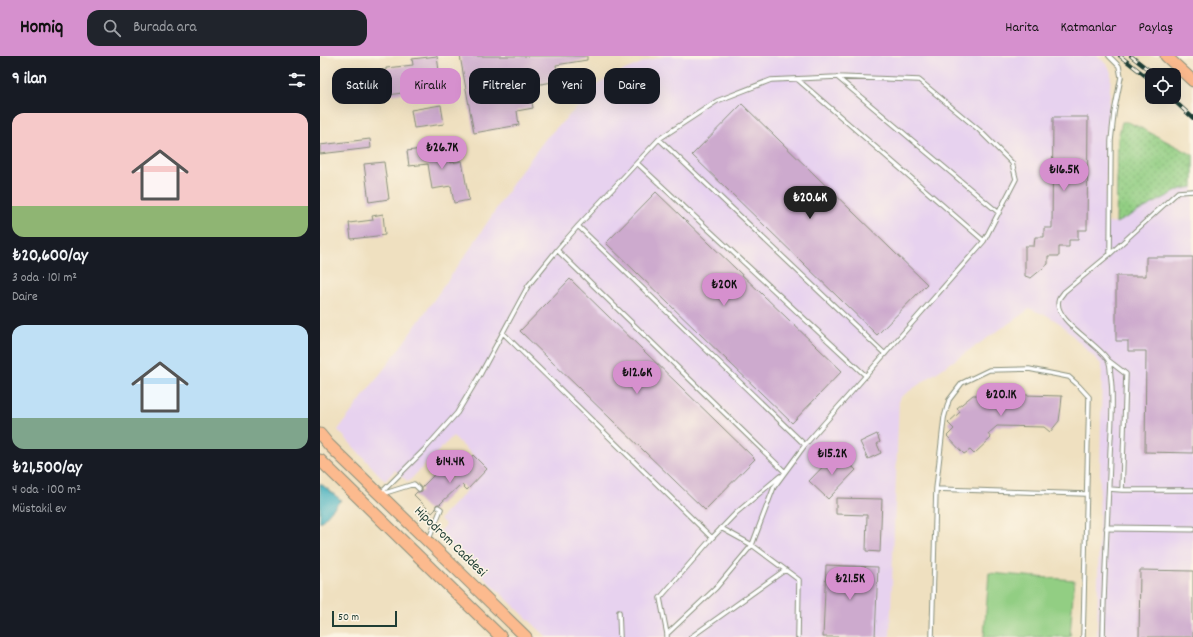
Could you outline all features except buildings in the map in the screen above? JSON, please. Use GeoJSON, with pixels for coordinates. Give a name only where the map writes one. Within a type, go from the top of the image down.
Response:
{"type":"FeatureCollection","features":[{"type":"Feature","properties":{"kind":"main road"},"geometry":{"type":"LineString","coordinates":[[1166,56],[1193,81]]}},
{"type":"Feature","properties":{"kind":"main road","name":"Hipodrom Caddesi"},"geometry":{"type":"LineString","coordinates":[[320,434],[329,445],[526,637]]}},
{"type":"Feature","properties":{"kind":"main road"},"geometry":{"type":"LineString","coordinates":[[320,460],[501,637]]}},
{"type":"Feature","properties":{"kind":"street"},"geometry":{"type":"LineString","coordinates":[[1107,528],[1193,529]]}},
{"type":"Feature","properties":{"kind":"lane"},"geometry":{"type":"LineString","coordinates":[[1109,56],[1119,66],[1121,77],[1114,113],[1111,141],[1110,254]]}},
{"type":"Feature","properties":{"kind":"lane"},"geometry":{"type":"LineString","coordinates":[[837,76],[999,213]]}},
{"type":"Feature","properties":{"kind":"lane"},"geometry":{"type":"LineString","coordinates":[[379,494],[424,450],[456,413],[503,333],[528,286],[578,226],[659,139],[717,101],[771,80],[837,76],[919,80],[979,130],[1012,163],[1016,179],[984,241],[805,445],[774,487],[752,545],[716,588],[667,635]]}},
{"type":"Feature","properties":{"kind":"lane"},"geometry":{"type":"LineString","coordinates":[[797,79],[984,241]]}},
{"type":"Feature","properties":{"kind":"lane"},"geometry":{"type":"LineString","coordinates":[[659,139],[885,354]]}},
{"type":"Feature","properties":{"kind":"lane"},"geometry":{"type":"LineString","coordinates":[[637,162],[866,376]]}},
{"type":"Feature","properties":{"kind":"lane"},"geometry":{"type":"LineString","coordinates":[[1122,490],[1126,374],[1109,361],[1066,321],[1058,307],[1058,303],[1064,292],[1110,254],[1178,192],[1193,190]]}},
{"type":"Feature","properties":{"kind":"lane"},"geometry":{"type":"LineString","coordinates":[[578,226],[805,445]]}},
{"type":"Feature","properties":{"kind":"lane"},"geometry":{"type":"LineString","coordinates":[[557,250],[785,472]]}},
{"type":"Feature","properties":{"kind":"lane"},"geometry":{"type":"LineString","coordinates":[[503,333],[712,538]]}},
{"type":"Feature","properties":{"kind":"lane"},"geometry":{"type":"LineString","coordinates":[[1103,637],[1112,389],[1109,361]]}},
{"type":"Feature","properties":{"kind":"lane"},"geometry":{"type":"LineString","coordinates":[[932,637],[936,489],[944,418],[949,400],[962,383],[989,370],[1029,369],[1069,376],[1089,397],[1082,637]]}},
{"type":"Feature","properties":{"kind":"lane"},"geometry":{"type":"LineString","coordinates":[[667,635],[660,598],[721,528],[736,513],[785,472]]}},
{"type":"Feature","properties":{"kind":"lane"},"geometry":{"type":"LineString","coordinates":[[379,494],[414,484],[419,490]]}},
{"type":"Feature","properties":{"kind":"lane"},"geometry":{"type":"LineString","coordinates":[[936,489],[1086,494]]}},
{"type":"Feature","properties":{"kind":"lane"},"geometry":{"type":"LineString","coordinates":[[1109,489],[1193,490]]}},
{"type":"Feature","properties":{"kind":"lane"},"geometry":{"type":"LineString","coordinates":[[428,540],[441,509],[438,507]]}},
{"type":"Feature","properties":{"kind":"lane"},"geometry":{"type":"LineString","coordinates":[[721,528],[752,545],[799,580],[798,637]]}},
{"type":"Feature","properties":{"kind":"lane"},"geometry":{"type":"LineString","coordinates":[[691,637],[786,570]]}},
{"type":"Feature","properties":{"kind":"lane"},"geometry":{"type":"LineString","coordinates":[[619,612],[620,637]]}},
{"type":"Feature","properties":{"kind":"shaded area"},"geometry":{"type":"Polygon","coordinates":[[[665,56],[1098,56],[1109,67],[1111,73],[1107,141],[1106,223],[1116,222],[1181,189],[1193,187],[1193,637],[1097,637],[1102,365],[1061,324],[1048,316],[1030,309],[899,398],[890,637],[547,637],[438,534],[446,525],[440,519],[487,469],[453,436],[408,482],[395,470],[385,481],[338,430],[399,349],[472,246],[519,174],[546,138],[581,104],[596,104],[596,86],[604,80],[604,104],[660,104],[660,68],[630,68],[648,60],[665,56]]]}},
{"type":"Feature","properties":{"kind":"green space"},"geometry":{"type":"Polygon","coordinates":[[[1122,122],[1128,122],[1141,128],[1193,155],[1193,187],[1181,189],[1116,223],[1118,138],[1122,122]]]}},
{"type":"Feature","properties":{"kind":"green space"},"geometry":{"type":"Polygon","coordinates":[[[989,573],[1074,580],[1070,637],[984,637],[989,573]]]}},
{"type":"Feature","properties":{"kind":"water"},"geometry":{"type":"Polygon","coordinates":[[[320,483],[341,500],[320,523],[320,483]]]}},
{"type":"Feature","properties":{"kind":"railway"},"geometry":{"type":"LineString","coordinates":[[1120,56],[1145,76]]}},
{"type":"Feature","properties":{"kind":"railway"},"geometry":{"type":"LineString","coordinates":[[1131,56],[1146,68]]}},
{"type":"Feature","properties":{"kind":"railway"},"geometry":{"type":"LineString","coordinates":[[1178,104],[1193,118]]}}]}
